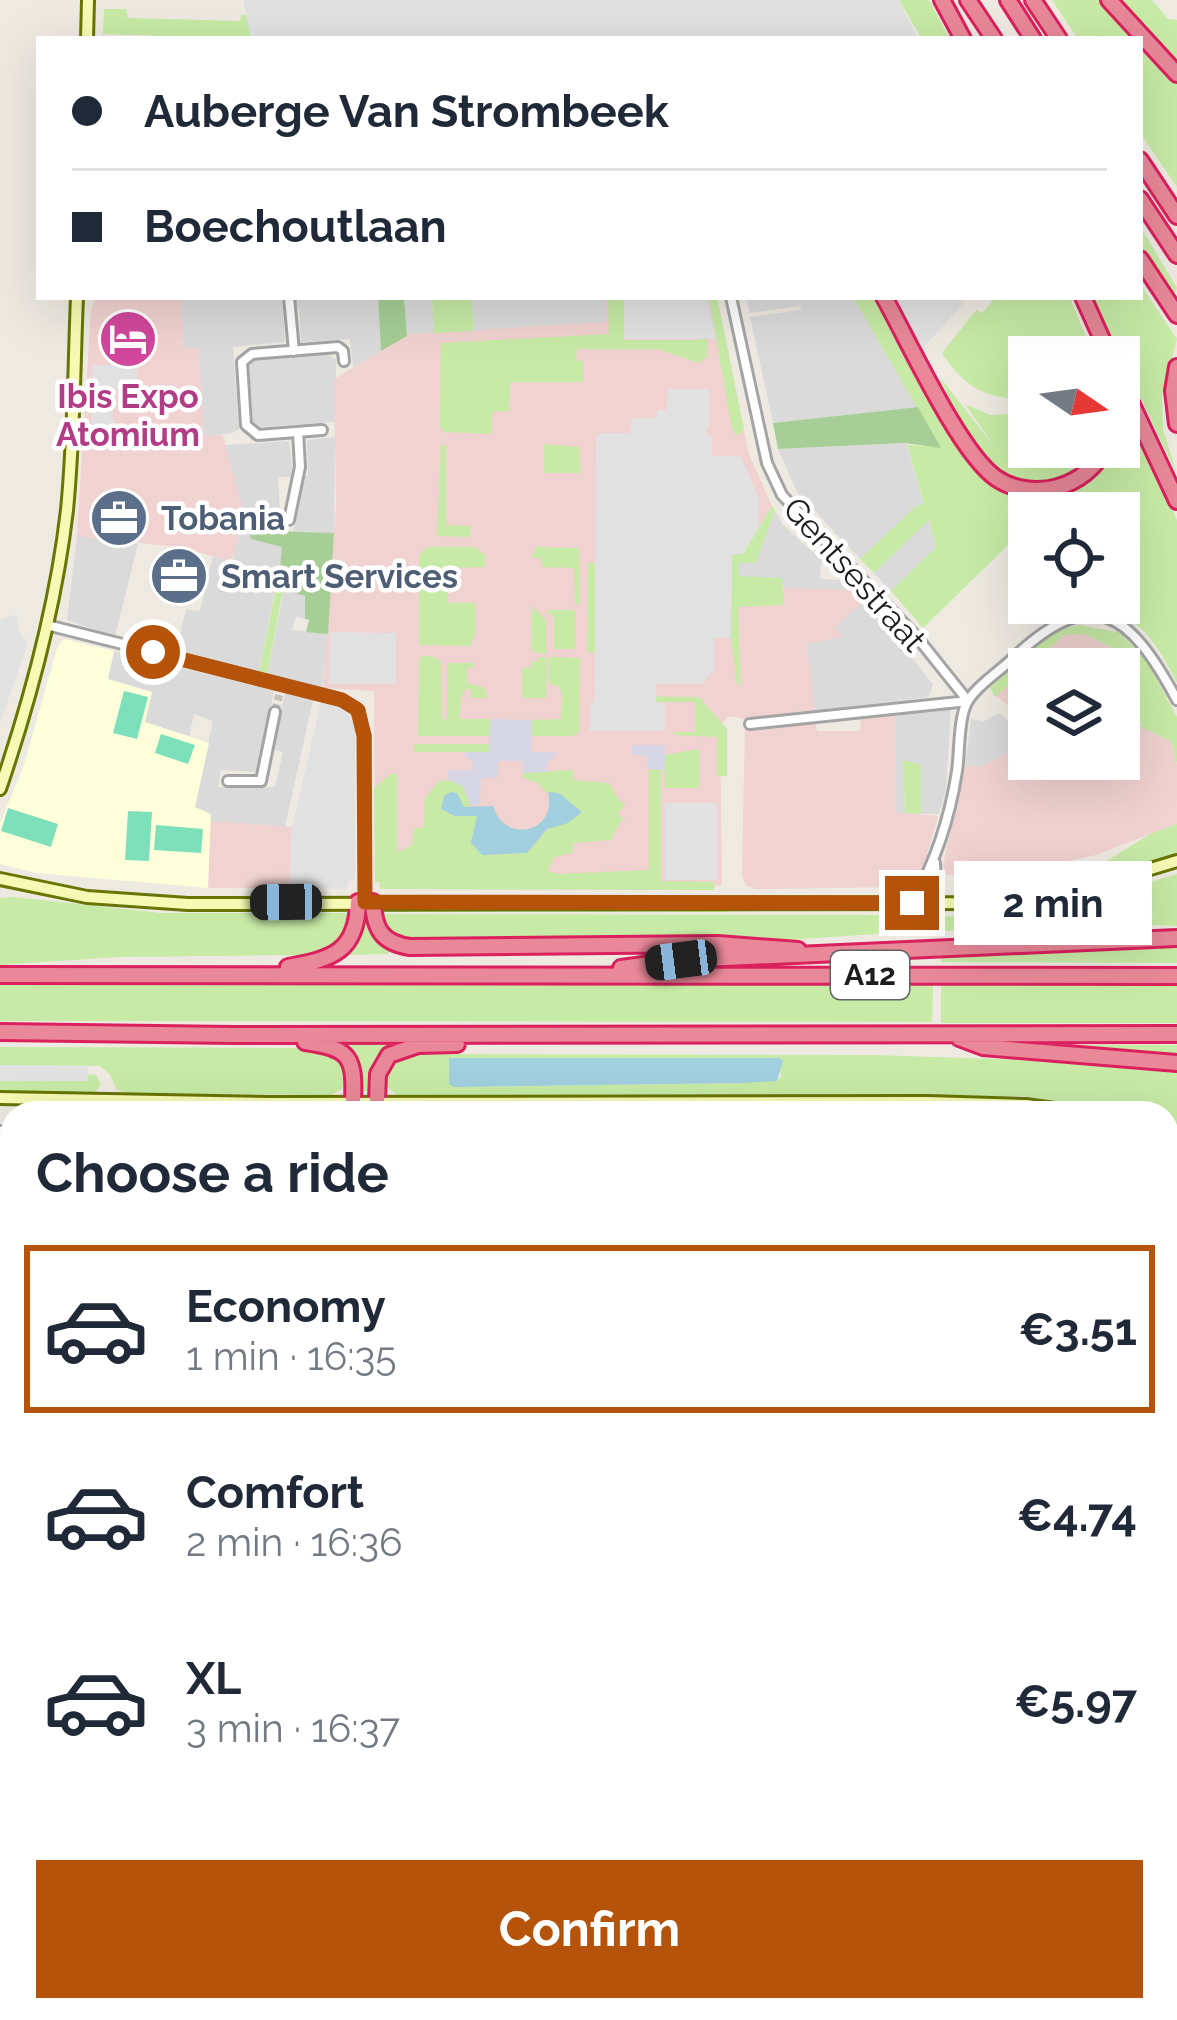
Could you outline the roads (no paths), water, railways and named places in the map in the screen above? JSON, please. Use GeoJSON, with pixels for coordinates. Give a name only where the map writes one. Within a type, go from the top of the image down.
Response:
{"type":"FeatureCollection","features":[{"type":"Feature","properties":{"kind":"highway"},"geometry":{"type":"LineString","coordinates":[[942,0],[961,36]]}},
{"type":"Feature","properties":{"kind":"highway"},"geometry":{"type":"LineString","coordinates":[[968,0],[992,36]]}},
{"type":"Feature","properties":{"kind":"highway"},"geometry":{"type":"LineString","coordinates":[[1007,0],[1032,36]]}},
{"type":"Feature","properties":{"kind":"highway"},"geometry":{"type":"LineString","coordinates":[[1034,0],[1057,36]]}},
{"type":"Feature","properties":{"kind":"highway"},"geometry":{"type":"LineString","coordinates":[[1109,0],[1142,36]]}},
{"type":"Feature","properties":{"kind":"highway"},"geometry":{"type":"LineString","coordinates":[[1143,37],[1177,74]]}},
{"type":"Feature","properties":{"kind":"highway"},"geometry":{"type":"LineString","coordinates":[[1143,165],[1177,216]]}},
{"type":"Feature","properties":{"kind":"highway"},"geometry":{"type":"LineString","coordinates":[[1143,204],[1177,255]]}},
{"type":"Feature","properties":{"kind":"highway"},"geometry":{"type":"LineString","coordinates":[[1143,264],[1173,309]]}},
{"type":"Feature","properties":{"kind":"highway"},"geometry":{"type":"LineString","coordinates":[[886,300],[968,448],[996,478],[1027,489],[1059,487],[1090,468]]}},
{"type":"Feature","properties":{"kind":"highway"},"geometry":{"type":"LineString","coordinates":[[1083,300],[1098,336]]}},
{"type":"Feature","properties":{"kind":"highway"},"geometry":{"type":"LineString","coordinates":[[1177,367],[1173,391],[1177,424]]}},
{"type":"Feature","properties":{"kind":"highway"},"geometry":{"type":"LineString","coordinates":[[1140,422],[1177,501]]}},
{"type":"Feature","properties":{"kind":"highway"},"geometry":{"type":"LineString","coordinates":[[365,902],[379,933],[393,944],[410,947],[736,945],[827,955]]}},
{"type":"Feature","properties":{"kind":"highway"},"geometry":{"type":"LineString","coordinates":[[255,974],[334,954],[353,935],[365,902]]}},
{"type":"Feature","properties":{"kind":"highway"},"geometry":{"type":"LineString","coordinates":[[562,975],[681,960],[1177,938]]}},
{"type":"Feature","properties":{"kind":"highway","name":"A12"},"geometry":{"type":"LineString","coordinates":[[0,975],[1177,976]]}},
{"type":"Feature","properties":{"kind":"highway","name":"A12"},"geometry":{"type":"LineString","coordinates":[[0,1032],[1177,1034]]}},
{"type":"Feature","properties":{"kind":"highway"},"geometry":{"type":"LineString","coordinates":[[377,1101],[380,1067],[402,1048],[599,1034]]}},
{"type":"Feature","properties":{"kind":"highway"},"geometry":{"type":"LineString","coordinates":[[949,1034],[983,1046],[1177,1063]]}},
{"type":"Feature","properties":{"kind":"highway"},"geometry":{"type":"LineString","coordinates":[[234,1035],[317,1044],[342,1052],[353,1065],[353,1101]]}},
{"type":"Feature","properties":{"kind":"main road"},"geometry":{"type":"LineString","coordinates":[[87,36],[88,0]]}},
{"type":"Feature","properties":{"kind":"main road"},"geometry":{"type":"LineString","coordinates":[[0,789],[47,625],[66,515],[77,300]]}},
{"type":"Feature","properties":{"kind":"main road"},"geometry":{"type":"LineString","coordinates":[[0,878],[26,886],[170,903],[937,903],[1032,901],[1177,861]]}},
{"type":"Feature","properties":{"kind":"main road"},"geometry":{"type":"LineString","coordinates":[[0,891],[26,886]]}},
{"type":"Feature","properties":{"kind":"main road"},"geometry":{"type":"LineString","coordinates":[[0,1098],[265,1101]]}},
{"type":"Feature","properties":{"kind":"street"},"geometry":{"type":"LineString","coordinates":[[289,300],[294,350]]}},
{"type":"Feature","properties":{"kind":"street","name":"Gentsestraat"},"geometry":{"type":"LineString","coordinates":[[732,300],[766,463],[782,495],[916,636],[968,700]]}},
{"type":"Feature","properties":{"kind":"street"},"geometry":{"type":"LineString","coordinates":[[322,430],[258,435],[248,429],[242,367],[252,354],[339,347],[344,361]]}},
{"type":"Feature","properties":{"kind":"street"},"geometry":{"type":"LineString","coordinates":[[289,520],[300,467],[298,432]]}},
{"type":"Feature","properties":{"kind":"street"},"geometry":{"type":"LineString","coordinates":[[750,724],[968,700],[1048,626],[1085,616],[1113,621],[1137,635],[1177,700]]}},
{"type":"Feature","properties":{"kind":"street"},"geometry":{"type":"LineString","coordinates":[[47,625],[280,690],[342,700],[360,713],[365,902]]}},
{"type":"Feature","properties":{"kind":"street"},"geometry":{"type":"LineString","coordinates":[[912,903],[935,855],[957,774],[968,700]]}},
{"type":"Feature","properties":{"kind":"street"},"geometry":{"type":"LineString","coordinates":[[228,781],[261,781],[275,712]]}},
{"type":"Feature","properties":{"kind":"street"},"geometry":{"type":"LineString","coordinates":[[935,855],[937,903]]}},
{"type":"Feature","properties":{"kind":"water"},"geometry":{"type":"Polygon","coordinates":[[[548,792],[559,793],[582,812],[568,823],[547,829],[527,853],[482,855],[471,843],[477,816],[455,816],[441,809],[444,796],[457,793],[464,807],[493,806],[499,818],[518,830],[538,825],[545,817],[548,792]]]}},
{"type":"Feature","properties":{"kind":"water"},"geometry":{"type":"Polygon","coordinates":[[[449,1058],[783,1061],[777,1081],[449,1084],[449,1058]]]}},
{"type":"Feature","properties":{"kind":"tunnel"},"geometry":{"type":"LineString","coordinates":[[275,712],[279,695]]}},
{"type":"Feature","properties":{"kind":"place","name":"Ibis Expo Atomium"},"geometry":{"type":"Point","coordinates":[128,339]}},
{"type":"Feature","properties":{"kind":"place","name":"Tobania"},"geometry":{"type":"Point","coordinates":[119,518]}},
{"type":"Feature","properties":{"kind":"place","name":"Smart Services"},"geometry":{"type":"Point","coordinates":[179,576]}}]}
